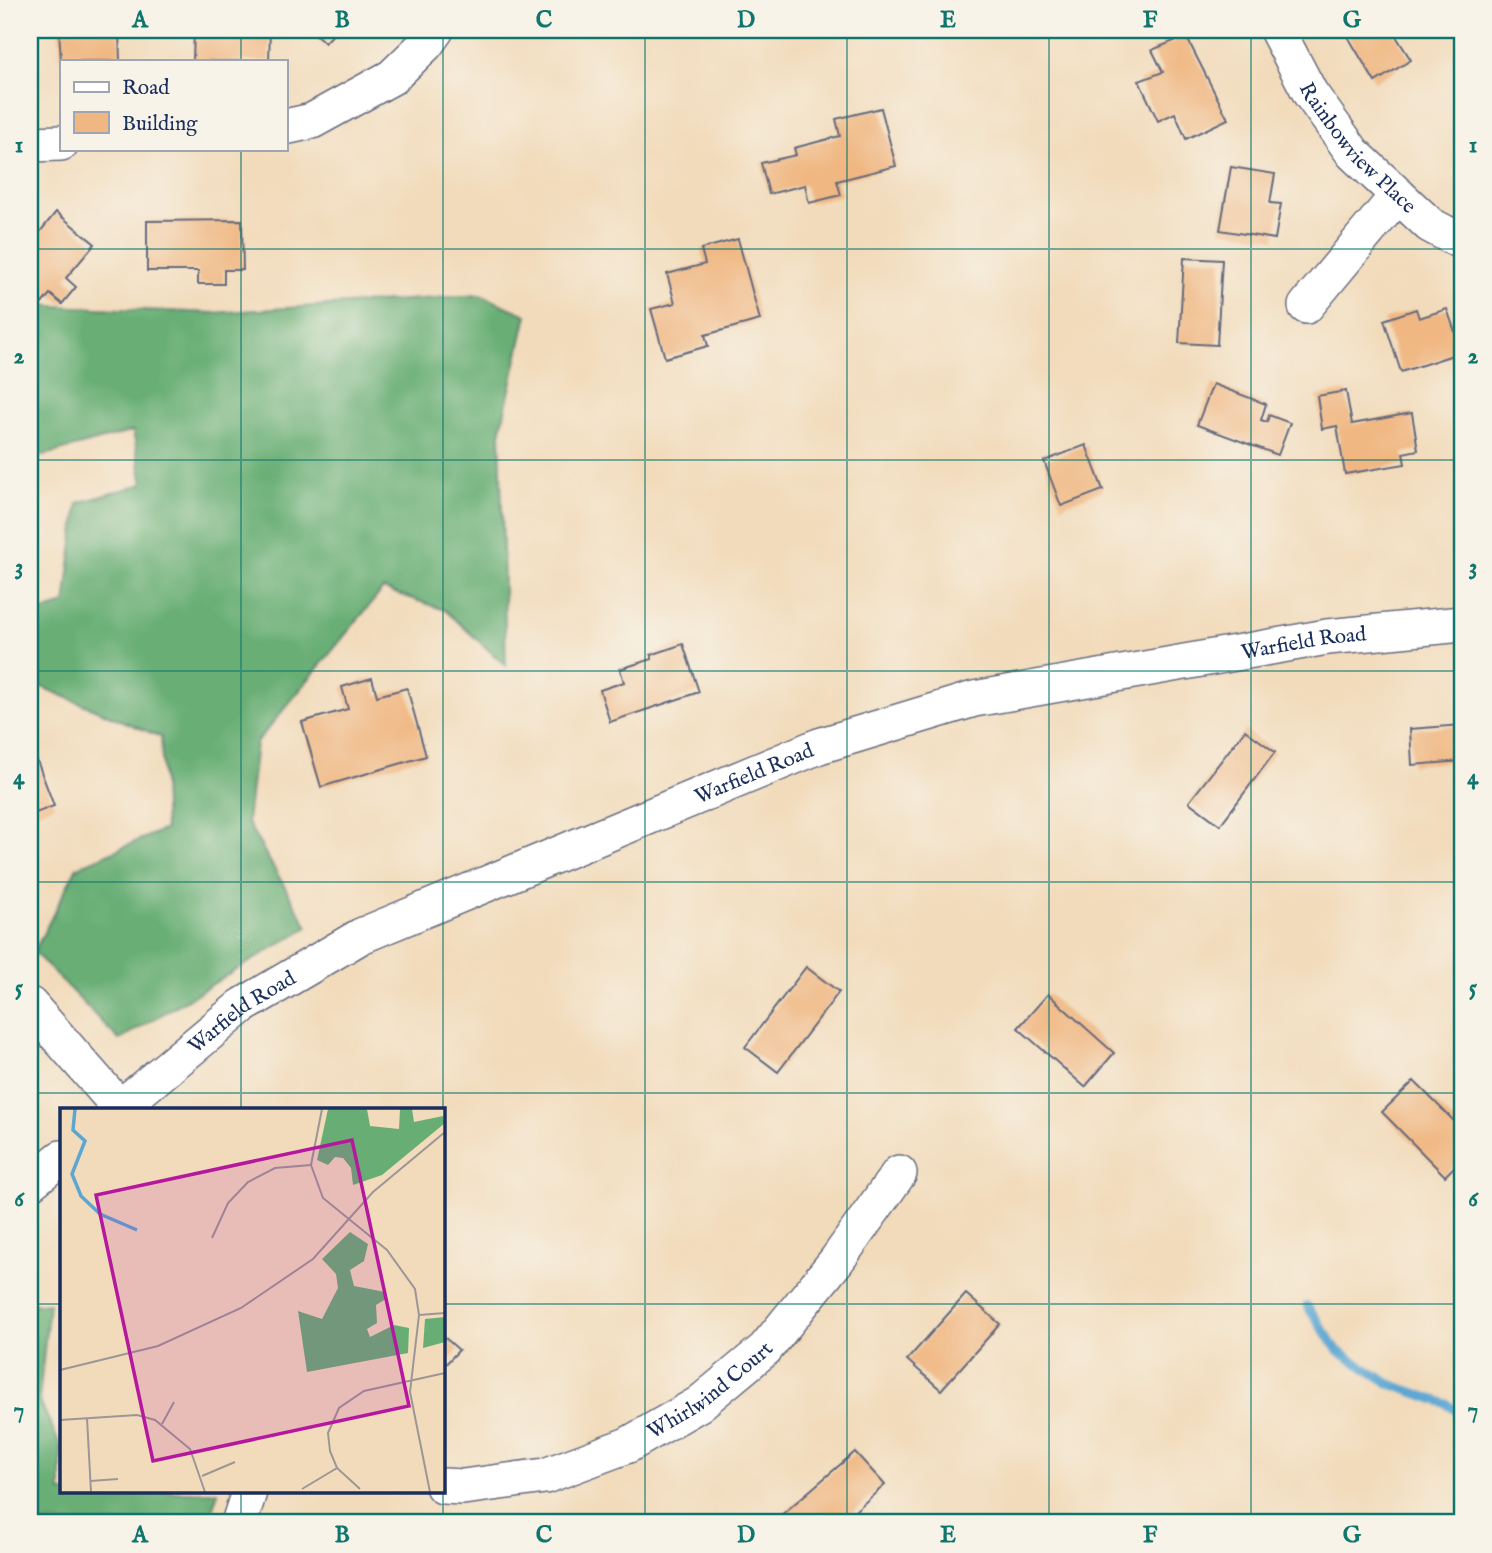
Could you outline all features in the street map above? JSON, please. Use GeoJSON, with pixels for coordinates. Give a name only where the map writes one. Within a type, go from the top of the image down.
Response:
{"type":"FeatureCollection","features":[{"type":"Feature","properties":{"kind":"street"},"geometry":{"type":"LineString","coordinates":[[287,127],[312,121],[392,77],[426,44],[436,30]]}},
{"type":"Feature","properties":{"kind":"street","name":"Rainbowview Place"},"geometry":{"type":"LineString","coordinates":[[1277,30],[1310,93],[1353,153],[1430,225],[1462,242]]}},
{"type":"Feature","properties":{"kind":"street"},"geometry":{"type":"LineString","coordinates":[[30,144],[60,143]]}},
{"type":"Feature","properties":{"kind":"street"},"geometry":{"type":"LineString","coordinates":[[1306,306],[1398,195]]}},
{"type":"Feature","properties":{"kind":"street","name":"Warfield Road"},"geometry":{"type":"LineString","coordinates":[[121,1108],[242,1006],[360,936],[819,746],[974,699],[1327,637],[1462,624]]}},
{"type":"Feature","properties":{"kind":"street"},"geometry":{"type":"LineString","coordinates":[[30,1005],[119,1108]]}},
{"type":"Feature","properties":{"kind":"street"},"geometry":{"type":"LineString","coordinates":[[30,1183],[60,1159]]}},
{"type":"Feature","properties":{"kind":"street","name":"Whirlwind Court"},"geometry":{"type":"LineString","coordinates":[[444,1486],[463,1487],[545,1476],[628,1446],[699,1404],[765,1349],[837,1260],[899,1173]]}},
{"type":"Feature","properties":{"kind":"street"},"geometry":{"type":"LineString","coordinates":[[239,1523],[248,1494]]}},
{"type":"Feature","properties":{"kind":"green space"},"geometry":{"type":"Polygon","coordinates":[[[480,295],[527,315],[500,433],[506,666],[445,610],[383,589],[256,743],[247,822],[308,927],[119,1040],[34,952],[77,867],[165,829],[161,737],[30,682],[30,615],[65,604],[78,503],[143,484],[133,431],[30,459],[30,305],[213,313],[480,295]]]}},
{"type":"Feature","properties":{"kind":"green space"},"geometry":{"type":"Polygon","coordinates":[[[49,1303],[39,1399],[60,1445],[60,1494],[217,1494],[208,1523],[30,1523],[30,1305],[49,1303]]]}},
{"type":"Feature","properties":{"kind":"building"},"geometry":{"type":"Polygon","coordinates":[[[59,30],[119,30],[120,60],[61,60],[59,30]]]}},
{"type":"Feature","properties":{"kind":"building"},"geometry":{"type":"Polygon","coordinates":[[[194,30],[270,30],[269,60],[193,60],[194,30]]]}},
{"type":"Feature","properties":{"kind":"building"},"geometry":{"type":"Polygon","coordinates":[[[311,30],[337,30],[325,43],[311,30]]]}},
{"type":"Feature","properties":{"kind":"building"},"geometry":{"type":"Polygon","coordinates":[[[1344,30],[1392,30],[1411,60],[1375,82],[1344,30]]]}},
{"type":"Feature","properties":{"kind":"building"},"geometry":{"type":"Polygon","coordinates":[[[1186,36],[1228,119],[1186,139],[1175,113],[1158,121],[1139,81],[1163,72],[1152,50],[1186,36]]]}},
{"type":"Feature","properties":{"kind":"building"},"geometry":{"type":"Polygon","coordinates":[[[881,108],[896,166],[837,181],[841,195],[809,203],[805,185],[769,194],[761,163],[796,155],[794,148],[840,136],[836,119],[881,108]]]}},
{"type":"Feature","properties":{"kind":"building"},"geometry":{"type":"Polygon","coordinates":[[[1231,167],[1275,174],[1270,203],[1281,204],[1275,239],[1220,230],[1231,167]]]}},
{"type":"Feature","properties":{"kind":"building"},"geometry":{"type":"Polygon","coordinates":[[[56,212],[95,244],[66,278],[76,287],[62,304],[50,294],[40,306],[30,298],[30,244],[56,212]]]}},
{"type":"Feature","properties":{"kind":"building"},"geometry":{"type":"Polygon","coordinates":[[[242,220],[243,270],[224,270],[224,284],[198,284],[198,271],[147,271],[147,221],[242,220]]]}},
{"type":"Feature","properties":{"kind":"building"},"geometry":{"type":"Polygon","coordinates":[[[738,239],[760,320],[705,335],[708,346],[665,358],[651,309],[675,303],[667,274],[705,264],[701,249],[738,239]]]}},
{"type":"Feature","properties":{"kind":"building"},"geometry":{"type":"Polygon","coordinates":[[[1184,258],[1222,260],[1217,345],[1179,343],[1184,258]]]}},
{"type":"Feature","properties":{"kind":"building"},"geometry":{"type":"Polygon","coordinates":[[[1416,309],[1419,318],[1447,309],[1462,352],[1401,372],[1384,320],[1416,309]]]}},
{"type":"Feature","properties":{"kind":"building"},"geometry":{"type":"Polygon","coordinates":[[[1213,384],[1266,404],[1261,420],[1267,422],[1269,415],[1290,423],[1278,455],[1197,425],[1213,384]]]}},
{"type":"Feature","properties":{"kind":"building"},"geometry":{"type":"Polygon","coordinates":[[[1346,391],[1352,424],[1412,413],[1418,450],[1403,453],[1405,464],[1345,474],[1337,426],[1322,429],[1317,396],[1346,391]]]}},
{"type":"Feature","properties":{"kind":"building"},"geometry":{"type":"Polygon","coordinates":[[[1086,445],[1103,490],[1061,506],[1044,461],[1086,445]]]}},
{"type":"Feature","properties":{"kind":"building"},"geometry":{"type":"Polygon","coordinates":[[[683,644],[699,692],[610,722],[600,690],[624,682],[620,669],[652,659],[651,655],[683,644]]]}},
{"type":"Feature","properties":{"kind":"building"},"geometry":{"type":"Polygon","coordinates":[[[372,678],[377,696],[407,688],[426,756],[321,787],[302,722],[348,709],[342,687],[372,678]]]}},
{"type":"Feature","properties":{"kind":"building"},"geometry":{"type":"Polygon","coordinates":[[[1462,725],[1462,761],[1412,765],[1410,729],[1462,725]]]}},
{"type":"Feature","properties":{"kind":"building"},"geometry":{"type":"Polygon","coordinates":[[[1245,730],[1275,752],[1220,825],[1189,802],[1245,730]]]}},
{"type":"Feature","properties":{"kind":"building"},"geometry":{"type":"Polygon","coordinates":[[[30,742],[54,806],[30,815],[30,742]]]}},
{"type":"Feature","properties":{"kind":"building"},"geometry":{"type":"Polygon","coordinates":[[[806,967],[839,992],[778,1072],[745,1047],[806,967]]]}},
{"type":"Feature","properties":{"kind":"building"},"geometry":{"type":"Polygon","coordinates":[[[1048,994],[1114,1053],[1085,1087],[1018,1028],[1048,994]]]}},
{"type":"Feature","properties":{"kind":"building"},"geometry":{"type":"Polygon","coordinates":[[[1414,1081],[1462,1129],[1462,1159],[1445,1176],[1382,1112],[1414,1081]]]}},
{"type":"Feature","properties":{"kind":"building"},"geometry":{"type":"Polygon","coordinates":[[[966,1294],[1000,1324],[941,1390],[907,1360],[966,1294]]]}},
{"type":"Feature","properties":{"kind":"building"},"geometry":{"type":"Polygon","coordinates":[[[444,1337],[459,1350],[444,1366],[444,1337]]]}},
{"type":"Feature","properties":{"kind":"building"},"geometry":{"type":"Polygon","coordinates":[[[855,1452],[885,1485],[841,1523],[772,1523],[855,1452]]]}},
{"type":"Feature","properties":{"kind":"waterway"},"geometry":{"type":"LineString","coordinates":[[1307,1306],[1338,1351],[1390,1384],[1447,1404],[1462,1415]]}}]}
